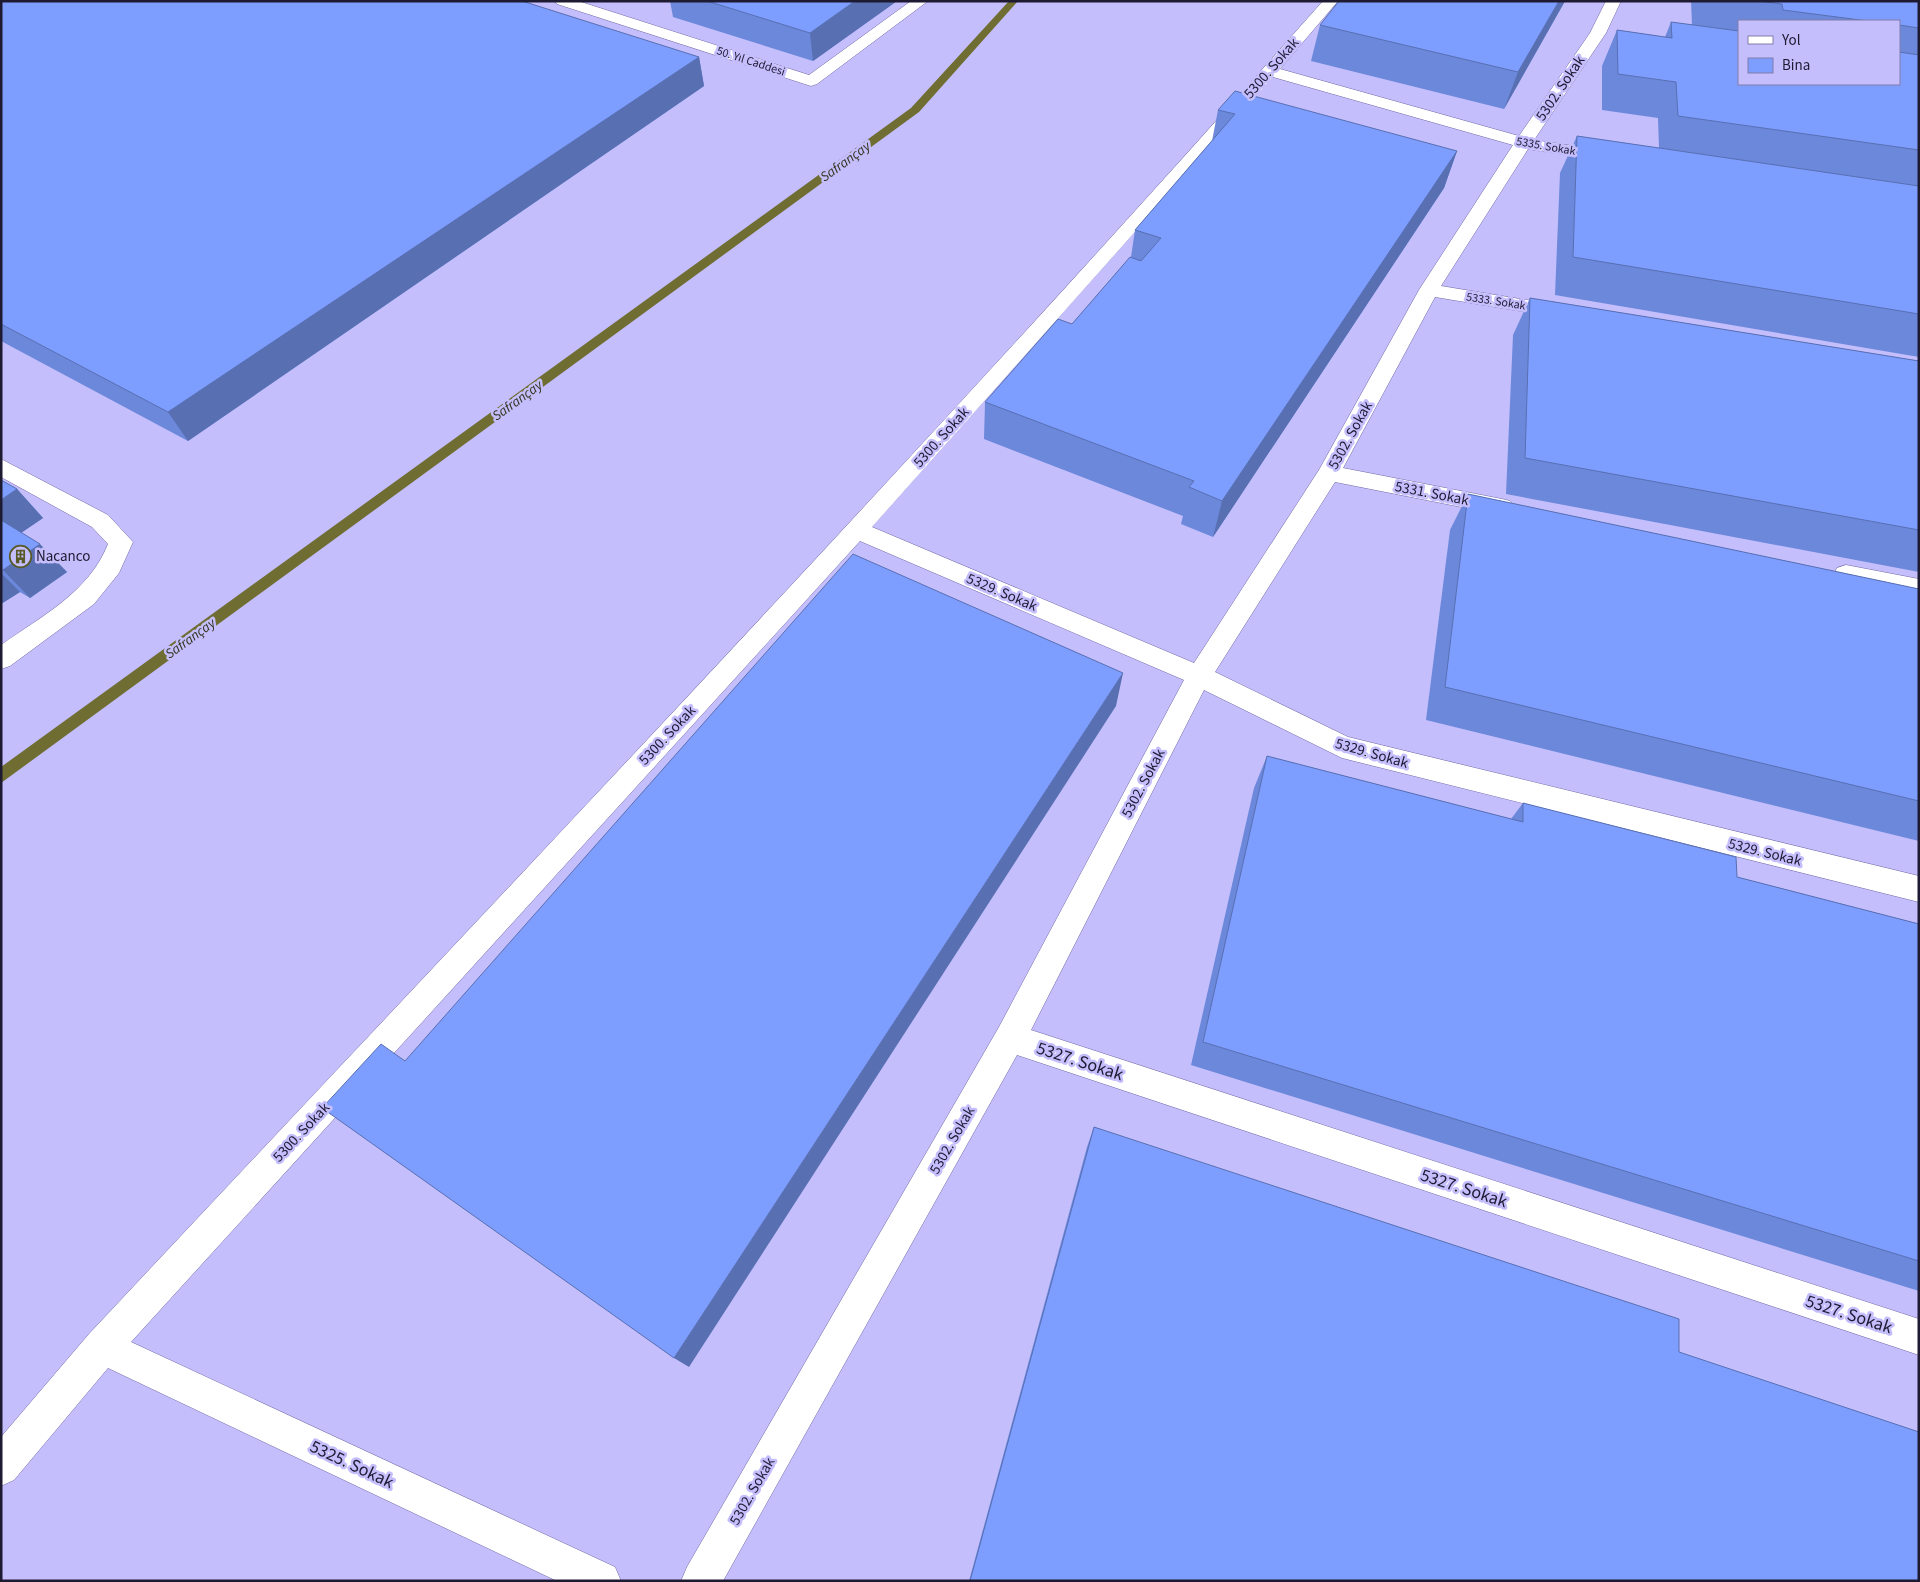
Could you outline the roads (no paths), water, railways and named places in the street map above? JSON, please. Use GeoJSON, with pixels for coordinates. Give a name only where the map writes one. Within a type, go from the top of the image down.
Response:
{"type":"FeatureCollection","features":[{"type":"Feature","properties":{"kind":"street","name":"50. Yıl Caddesi"},"geometry":{"type":"LineString","coordinates":[[562,1],[811,81],[921,1]]}},
{"type":"Feature","properties":{"kind":"street","name":"5300. Sokak"},"geometry":{"type":"LineString","coordinates":[[1,1467],[102,1347],[856,530],[1182,171],[1331,1]]}},
{"type":"Feature","properties":{"kind":"street","name":"5302. Sokak"},"geometry":{"type":"LineString","coordinates":[[701,1581],[1010,1038],[1199,676],[1329,473],[1429,290],[1522,143],[1607,34],[1614,1]]}},
{"type":"Feature","properties":{"kind":"street","name":"5335. Sokak"},"geometry":{"type":"LineString","coordinates":[[1269,71],[1522,143],[1619,158]]}},
{"type":"Feature","properties":{"kind":"street","name":"5333. Sokak"},"geometry":{"type":"LineString","coordinates":[[1429,290],[1586,316]]}},
{"type":"Feature","properties":{"kind":"street"},"geometry":{"type":"LineString","coordinates":[[1,467],[100,521],[121,542],[111,567],[86,598],[1,659]]}},
{"type":"Feature","properties":{"kind":"street","name":"5331. Sokak"},"geometry":{"type":"LineString","coordinates":[[1329,473],[1522,511]]}},
{"type":"Feature","properties":{"kind":"street","name":"5329. Sokak"},"geometry":{"type":"LineString","coordinates":[[856,530],[1199,676],[1342,747],[1919,890]]}},
{"type":"Feature","properties":{"kind":"street"},"geometry":{"type":"LineString","coordinates":[[1822,569],[1919,588]]}},
{"type":"Feature","properties":{"kind":"street","name":"5327. Sokak"},"geometry":{"type":"LineString","coordinates":[[1010,1038],[1919,1337]]}},
{"type":"Feature","properties":{"kind":"street","name":"5325. Sokak"},"geometry":{"type":"LineString","coordinates":[[102,1347],[601,1581]]}},
{"type":"Feature","properties":{"kind":"waterway","name":"Safrançay"},"geometry":{"type":"LineString","coordinates":[[1,776],[915,110],[1014,1]]}},
{"type":"Feature","properties":{"kind":"place","name":"Nacanco"},"geometry":{"type":"Point","coordinates":[20,556]}}]}
